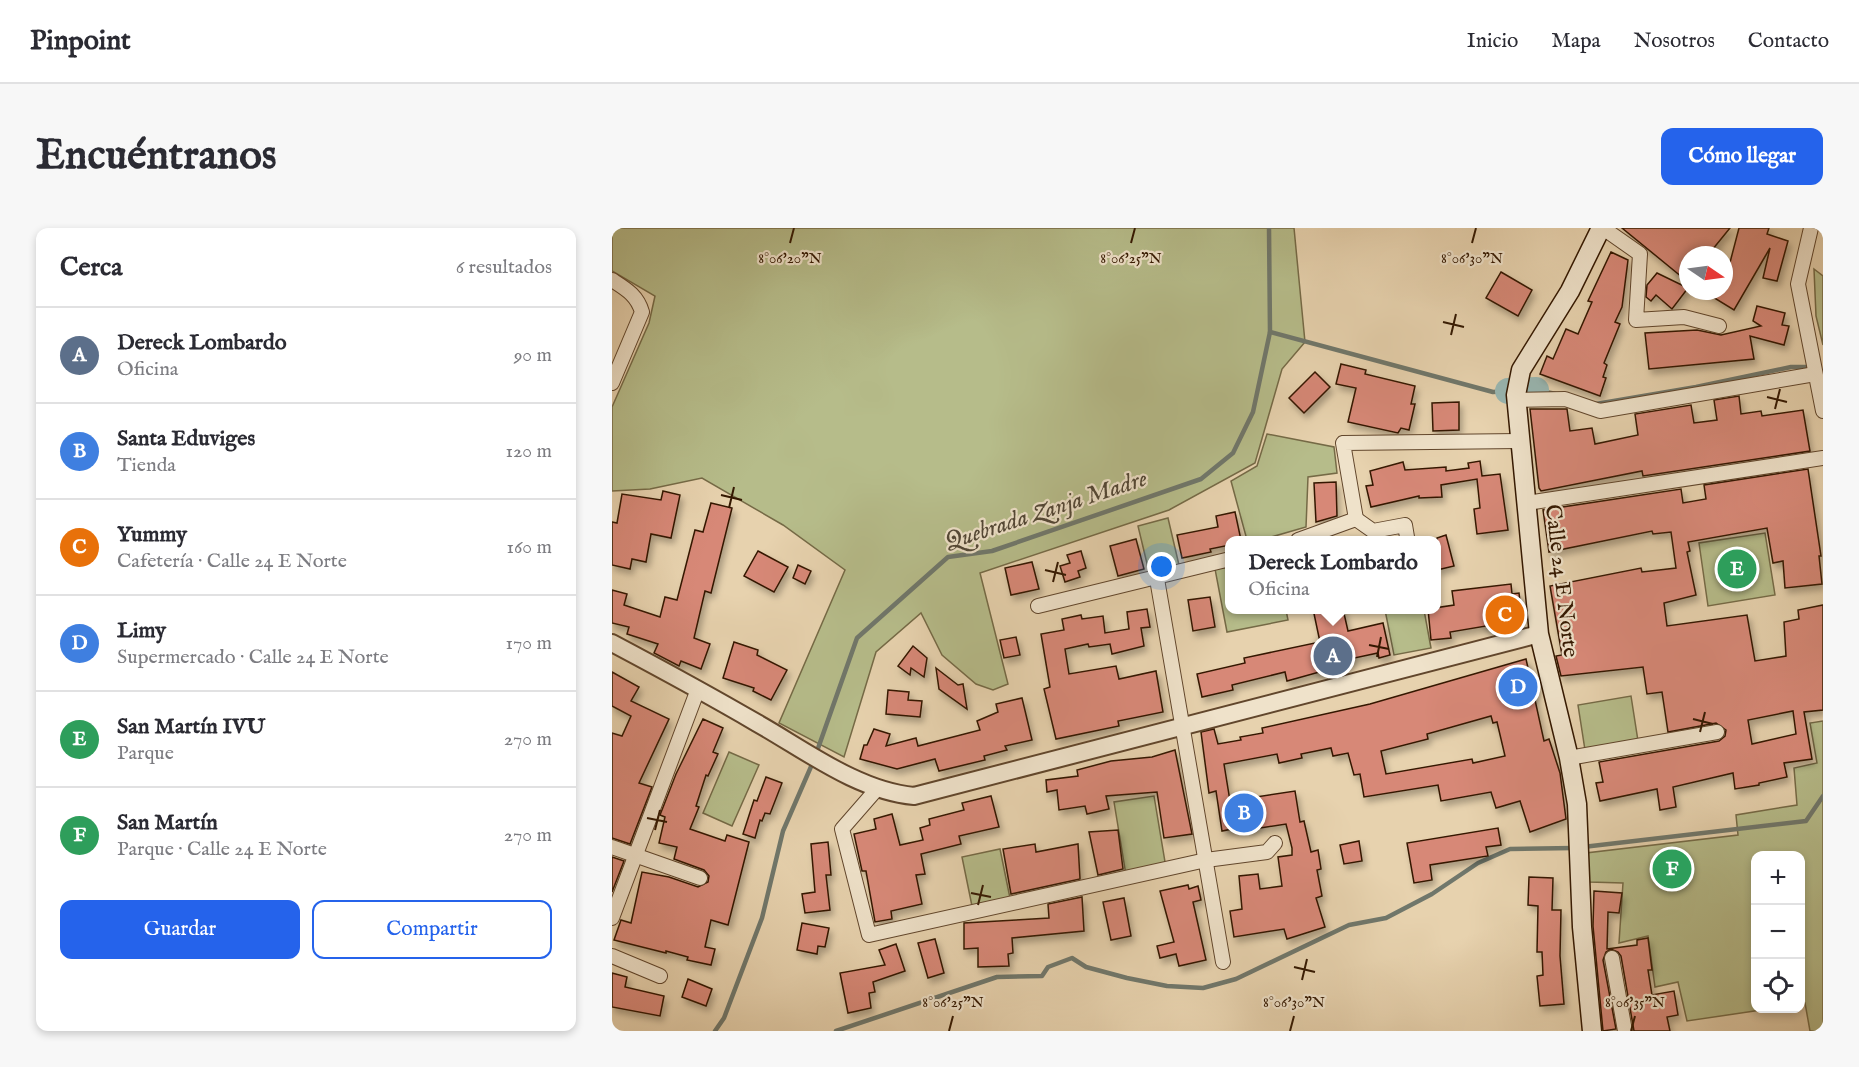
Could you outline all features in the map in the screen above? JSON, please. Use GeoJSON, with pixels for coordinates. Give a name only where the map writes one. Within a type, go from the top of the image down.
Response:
{"type":"FeatureCollection","features":[{"type":"Feature","properties":{"kind":"main road","name":"Calle 24 E Norte"},"geometry":{"type":"LineString","coordinates":[[1592,1031],[1582,927],[1577,804],[1569,758],[1539,634],[1516,397],[1521,370],[1570,291],[1602,228]]}},
{"type":"Feature","properties":{"kind":"street"},"geometry":{"type":"LineString","coordinates":[[1602,228],[1640,254],[1636,320],[1683,317],[1719,326]]}},
{"type":"Feature","properties":{"kind":"street"},"geometry":{"type":"LineString","coordinates":[[1810,228],[1798,284],[1815,374],[1821,391],[1823,411]]}},
{"type":"Feature","properties":{"kind":"street"},"geometry":{"type":"LineString","coordinates":[[612,280],[630,291],[639,302],[642,312],[612,383]]}},
{"type":"Feature","properties":{"kind":"street"},"geometry":{"type":"LineString","coordinates":[[1516,397],[1565,399],[1600,411],[1815,374]]}},
{"type":"Feature","properties":{"kind":"street"},"geometry":{"type":"LineString","coordinates":[[1407,536],[1405,525],[1373,531],[1356,519],[1343,443],[1519,441]]}},
{"type":"Feature","properties":{"kind":"street"},"geometry":{"type":"LineString","coordinates":[[1527,503],[1686,481],[1823,458]]}},
{"type":"Feature","properties":{"kind":"street"},"geometry":{"type":"LineString","coordinates":[[1309,536],[1356,519]]}},
{"type":"Feature","properties":{"kind":"street"},"geometry":{"type":"LineString","coordinates":[[1038,606],[1157,579],[1225,560]]}},
{"type":"Feature","properties":{"kind":"street"},"geometry":{"type":"LineString","coordinates":[[1157,579],[1223,962]]}},
{"type":"Feature","properties":{"kind":"street"},"geometry":{"type":"LineString","coordinates":[[612,643],[876,790],[914,796],[1539,634]]}},
{"type":"Feature","properties":{"kind":"street"},"geometry":{"type":"LineString","coordinates":[[612,918],[698,689]]}},
{"type":"Feature","properties":{"kind":"street"},"geometry":{"type":"LineString","coordinates":[[1569,758],[1717,732]]}},
{"type":"Feature","properties":{"kind":"street"},"geometry":{"type":"LineString","coordinates":[[876,790],[842,829],[869,935],[1206,860],[1267,852],[1275,843]]}},
{"type":"Feature","properties":{"kind":"street"},"geometry":{"type":"LineString","coordinates":[[612,847],[700,878]]}},
{"type":"Feature","properties":{"kind":"street"},"geometry":{"type":"LineString","coordinates":[[612,956],[660,976]]}},
{"type":"Feature","properties":{"kind":"street"},"geometry":{"type":"LineString","coordinates":[[1612,958],[1625,1031]]}},
{"type":"Feature","properties":{"kind":"green space"},"geometry":{"type":"Polygon","coordinates":[[[612,228],[1294,228],[1305,342],[1282,369],[1255,463],[1169,510],[980,573],[1008,684],[993,690],[976,684],[942,655],[921,613],[876,652],[844,757],[779,723],[845,570],[783,525],[702,478],[650,489],[612,491],[612,407],[649,323],[655,296],[612,271],[612,228]]]}},
{"type":"Feature","properties":{"kind":"green space"},"geometry":{"type":"Polygon","coordinates":[[[1814,269],[1823,276],[1823,345],[1816,316],[1814,269]]]}},
{"type":"Feature","properties":{"kind":"green space"},"geometry":{"type":"Polygon","coordinates":[[[1267,434],[1334,447],[1337,473],[1308,477],[1306,527],[1275,536],[1246,536],[1231,481],[1257,466],[1267,434]]]}},
{"type":"Feature","properties":{"kind":"green space"},"geometry":{"type":"Polygon","coordinates":[[[1168,518],[1179,565],[1149,572],[1138,526],[1168,518]]]}},
{"type":"Feature","properties":{"kind":"green space"},"geometry":{"type":"Polygon","coordinates":[[[1765,533],[1775,595],[1708,606],[1699,543],[1765,533]]]}},
{"type":"Feature","properties":{"kind":"green space"},"geometry":{"type":"Polygon","coordinates":[[[1225,568],[1225,614],[1287,614],[1288,620],[1227,632],[1215,569],[1225,568]]]}},
{"type":"Feature","properties":{"kind":"green space"},"geometry":{"type":"Polygon","coordinates":[[[1386,614],[1425,614],[1431,648],[1394,655],[1386,614]]]}},
{"type":"Feature","properties":{"kind":"green space"},"geometry":{"type":"Polygon","coordinates":[[[1631,696],[1638,741],[1585,750],[1578,705],[1631,696]]]}},
{"type":"Feature","properties":{"kind":"green space"},"geometry":{"type":"Polygon","coordinates":[[[1823,721],[1823,1031],[1810,1031],[1805,1003],[1805,851],[1751,851],[1751,1012],[1687,1021],[1678,982],[1655,987],[1648,936],[1619,943],[1623,883],[1589,882],[1586,853],[1738,835],[1736,815],[1797,805],[1794,768],[1817,763],[1810,723],[1823,721]]]}},
{"type":"Feature","properties":{"kind":"green space"},"geometry":{"type":"Polygon","coordinates":[[[729,752],[759,765],[732,826],[703,813],[729,752]]]}},
{"type":"Feature","properties":{"kind":"green space"},"geometry":{"type":"Polygon","coordinates":[[[1154,796],[1166,868],[1126,875],[1114,802],[1154,796]]]}},
{"type":"Feature","properties":{"kind":"green space"},"geometry":{"type":"Polygon","coordinates":[[[1000,849],[1010,898],[972,906],[962,857],[1000,849]]]}},
{"type":"Feature","properties":{"kind":"building"},"geometry":{"type":"Polygon","coordinates":[[[1622,228],[1730,228],[1715,246],[1679,246],[1679,275],[1622,228]]]}},
{"type":"Feature","properties":{"kind":"building"},"geometry":{"type":"Polygon","coordinates":[[[1739,228],[1769,228],[1767,234],[1788,241],[1777,281],[1763,278],[1770,248],[1734,310],[1718,300],[1733,300],[1733,251],[1739,228]]]}},
{"type":"Feature","properties":{"kind":"building"},"geometry":{"type":"Polygon","coordinates":[[[1611,252],[1628,260],[1622,307],[1615,322],[1620,324],[1604,363],[1607,365],[1603,377],[1606,378],[1600,396],[1540,374],[1547,356],[1553,359],[1566,329],[1578,334],[1592,302],[1588,301],[1611,252]]]}},
{"type":"Feature","properties":{"kind":"building"},"geometry":{"type":"Polygon","coordinates":[[[1501,272],[1532,290],[1518,316],[1486,298],[1501,272]]]}},
{"type":"Feature","properties":{"kind":"building"},"geometry":{"type":"Polygon","coordinates":[[[1657,273],[1679,284],[1679,300],[1672,309],[1656,295],[1651,301],[1646,297],[1647,285],[1657,273]]]}},
{"type":"Feature","properties":{"kind":"building"},"geometry":{"type":"Polygon","coordinates":[[[1757,306],[1785,313],[1782,325],[1789,326],[1784,345],[1750,336],[1754,359],[1649,369],[1645,333],[1697,330],[1721,335],[1761,326],[1753,321],[1757,306]]]}},
{"type":"Feature","properties":{"kind":"building"},"geometry":{"type":"Polygon","coordinates":[[[1341,364],[1366,370],[1365,374],[1415,386],[1411,404],[1415,404],[1409,430],[1401,428],[1398,433],[1348,422],[1356,388],[1336,384],[1341,364]]]}},
{"type":"Feature","properties":{"kind":"building"},"geometry":{"type":"Polygon","coordinates":[[[1315,372],[1330,387],[1304,413],[1289,398],[1315,372]]]}},
{"type":"Feature","properties":{"kind":"building"},"geometry":{"type":"Polygon","coordinates":[[[1739,396],[1741,414],[1761,411],[1762,416],[1803,410],[1810,451],[1643,476],[1642,471],[1541,491],[1539,488],[1530,409],[1567,409],[1570,431],[1592,428],[1595,444],[1638,435],[1635,414],[1691,405],[1694,423],[1717,420],[1714,400],[1739,396]]]}},
{"type":"Feature","properties":{"kind":"building"},"geometry":{"type":"Polygon","coordinates":[[[1459,402],[1459,430],[1433,431],[1432,403],[1459,402]]]}},
{"type":"Feature","properties":{"kind":"building"},"geometry":{"type":"Polygon","coordinates":[[[1480,461],[1482,476],[1500,474],[1508,530],[1477,534],[1474,509],[1480,508],[1477,479],[1441,485],[1442,497],[1419,498],[1419,496],[1371,507],[1366,486],[1373,485],[1370,471],[1403,462],[1405,470],[1446,467],[1446,471],[1469,468],[1468,463],[1480,461]]]}},
{"type":"Feature","properties":{"kind":"building"},"geometry":{"type":"Polygon","coordinates":[[[1808,469],[1821,556],[1819,556],[1822,584],[1785,588],[1783,561],[1773,563],[1767,528],[1688,542],[1690,551],[1687,552],[1696,595],[1664,603],[1667,626],[1747,615],[1755,661],[1786,656],[1784,622],[1799,619],[1798,610],[1823,605],[1823,710],[1804,712],[1812,759],[1784,763],[1787,777],[1759,783],[1759,785],[1735,789],[1733,773],[1673,787],[1676,807],[1660,810],[1657,789],[1600,801],[1596,783],[1603,782],[1599,762],[1719,741],[1725,736],[1726,730],[1716,723],[1668,732],[1662,692],[1647,694],[1643,667],[1561,676],[1556,656],[1562,655],[1550,586],[1641,568],[1642,572],[1676,568],[1671,532],[1653,534],[1652,531],[1549,552],[1543,510],[1681,489],[1683,503],[1706,499],[1704,485],[1808,469]],[[1793,711],[1748,720],[1752,744],[1796,734],[1793,711]]]}},
{"type":"Feature","properties":{"kind":"building"},"geometry":{"type":"Polygon","coordinates":[[[1336,482],[1337,516],[1316,522],[1314,483],[1336,482]]]}},
{"type":"Feature","properties":{"kind":"building"},"geometry":{"type":"Polygon","coordinates":[[[663,491],[680,495],[671,538],[651,534],[646,562],[632,559],[630,569],[612,565],[612,522],[617,523],[622,494],[661,500],[663,491]]]}},
{"type":"Feature","properties":{"kind":"building"},"geometry":{"type":"Polygon","coordinates":[[[711,503],[732,508],[711,593],[705,591],[694,638],[710,644],[701,669],[681,661],[679,666],[654,653],[658,644],[627,634],[629,627],[612,623],[612,590],[627,594],[624,605],[660,617],[665,597],[677,600],[695,530],[703,532],[711,503]]]}},
{"type":"Feature","properties":{"kind":"building"},"geometry":{"type":"Polygon","coordinates":[[[1235,512],[1240,536],[1225,536],[1225,546],[1210,549],[1211,552],[1182,558],[1177,535],[1218,527],[1216,516],[1235,512]]]}},
{"type":"Feature","properties":{"kind":"building"},"geometry":{"type":"Polygon","coordinates":[[[1446,535],[1454,566],[1441,569],[1441,537],[1446,535]]]}},
{"type":"Feature","properties":{"kind":"building"},"geometry":{"type":"Polygon","coordinates":[[[1136,539],[1144,569],[1118,576],[1110,546],[1136,539]]]}},
{"type":"Feature","properties":{"kind":"building"},"geometry":{"type":"Polygon","coordinates":[[[758,551],[788,567],[774,592],[744,576],[758,551]]]}},
{"type":"Feature","properties":{"kind":"building"},"geometry":{"type":"Polygon","coordinates":[[[1081,551],[1086,568],[1078,571],[1080,577],[1065,582],[1060,566],[1070,563],[1067,555],[1081,551]]]}},
{"type":"Feature","properties":{"kind":"building"},"geometry":{"type":"Polygon","coordinates":[[[1032,562],[1039,589],[1011,595],[1005,568],[1032,562]]]}},
{"type":"Feature","properties":{"kind":"building"},"geometry":{"type":"Polygon","coordinates":[[[798,565],[811,571],[805,584],[793,578],[798,565]]]}},
{"type":"Feature","properties":{"kind":"building"},"geometry":{"type":"Polygon","coordinates":[[[1511,584],[1512,594],[1519,593],[1521,609],[1514,610],[1516,621],[1450,632],[1451,638],[1431,640],[1428,614],[1441,614],[1441,607],[1454,605],[1452,591],[1511,584]]]}},
{"type":"Feature","properties":{"kind":"building"},"geometry":{"type":"Polygon","coordinates":[[[1210,597],[1215,627],[1193,631],[1188,600],[1210,597]]]}},
{"type":"Feature","properties":{"kind":"building"},"geometry":{"type":"Polygon","coordinates":[[[1147,609],[1150,627],[1141,628],[1144,646],[1112,654],[1110,644],[1089,647],[1088,644],[1065,649],[1069,674],[1116,666],[1119,679],[1156,671],[1163,712],[1118,721],[1119,726],[1056,739],[1044,689],[1050,687],[1041,634],[1064,630],[1062,619],[1081,615],[1082,619],[1103,616],[1105,633],[1129,629],[1127,612],[1147,609]]]}},
{"type":"Feature","properties":{"kind":"building"},"geometry":{"type":"Polygon","coordinates":[[[1314,614],[1344,614],[1348,631],[1383,623],[1390,655],[1379,658],[1378,653],[1354,658],[1354,660],[1322,667],[1323,671],[1287,681],[1285,672],[1232,685],[1233,690],[1202,697],[1197,674],[1245,663],[1244,658],[1320,642],[1314,614]]]}},
{"type":"Feature","properties":{"kind":"building"},"geometry":{"type":"Polygon","coordinates":[[[1016,637],[1020,655],[1004,658],[1000,640],[1016,637]]]}},
{"type":"Feature","properties":{"kind":"building"},"geometry":{"type":"Polygon","coordinates":[[[734,642],[758,650],[757,655],[787,670],[771,700],[753,691],[754,688],[723,678],[734,642]]]}},
{"type":"Feature","properties":{"kind":"building"},"geometry":{"type":"Polygon","coordinates":[[[913,646],[927,658],[924,677],[911,668],[910,675],[898,666],[913,646]]]}},
{"type":"Feature","properties":{"kind":"building"},"geometry":{"type":"Polygon","coordinates":[[[1526,659],[1544,741],[1549,739],[1560,773],[1566,819],[1530,832],[1520,801],[1496,808],[1491,792],[1441,801],[1438,785],[1364,797],[1360,774],[1354,775],[1348,753],[1333,756],[1331,748],[1301,754],[1302,758],[1279,763],[1277,754],[1224,764],[1230,801],[1295,791],[1300,822],[1304,821],[1311,852],[1318,850],[1321,869],[1317,870],[1322,896],[1316,898],[1325,927],[1287,939],[1284,929],[1234,937],[1230,911],[1242,909],[1239,876],[1258,874],[1260,889],[1282,886],[1278,857],[1292,855],[1292,848],[1286,824],[1248,830],[1247,826],[1222,831],[1216,791],[1209,793],[1201,732],[1214,729],[1218,744],[1263,733],[1262,728],[1370,704],[1526,659]],[[1491,716],[1427,734],[1428,739],[1381,751],[1386,774],[1472,759],[1473,763],[1505,756],[1497,722],[1493,723],[1491,716]]]}},
{"type":"Feature","properties":{"kind":"building"},"geometry":{"type":"Polygon","coordinates":[[[936,668],[958,685],[963,684],[967,709],[939,689],[936,668]]]}},
{"type":"Feature","properties":{"kind":"building"},"geometry":{"type":"Polygon","coordinates":[[[612,672],[639,687],[631,701],[669,719],[639,783],[652,787],[630,844],[612,838],[612,733],[622,736],[631,716],[612,706],[612,672]]]}},
{"type":"Feature","properties":{"kind":"building"},"geometry":{"type":"Polygon","coordinates":[[[888,690],[909,692],[908,700],[922,701],[920,717],[886,714],[888,690]]]}},
{"type":"Feature","properties":{"kind":"building"},"geometry":{"type":"Polygon","coordinates":[[[1022,698],[1032,740],[1005,746],[1007,750],[984,756],[985,760],[939,771],[935,759],[897,769],[860,759],[864,745],[867,745],[874,729],[890,734],[886,746],[916,738],[918,746],[980,730],[977,721],[998,712],[996,704],[1022,698]]]}},
{"type":"Feature","properties":{"kind":"building"},"geometry":{"type":"Polygon","coordinates":[[[703,719],[723,728],[713,752],[718,754],[708,776],[706,775],[696,806],[699,807],[690,829],[725,841],[727,835],[749,842],[728,925],[711,920],[705,947],[715,949],[711,965],[687,960],[688,957],[666,951],[666,953],[614,940],[621,920],[631,923],[642,872],[669,877],[698,887],[708,882],[709,876],[704,870],[674,859],[677,847],[659,843],[665,817],[660,815],[676,774],[703,719]]]}},
{"type":"Feature","properties":{"kind":"building"},"geometry":{"type":"Polygon","coordinates":[[[1175,750],[1192,834],[1164,838],[1157,792],[1106,796],[1109,809],[1087,814],[1085,806],[1059,810],[1057,790],[1047,792],[1046,780],[1078,776],[1077,770],[1111,761],[1152,757],[1175,750]]]}},
{"type":"Feature","properties":{"kind":"building"},"geometry":{"type":"Polygon","coordinates":[[[766,777],[782,783],[770,814],[765,813],[762,821],[760,820],[755,838],[743,834],[754,800],[757,801],[766,777]]]}},
{"type":"Feature","properties":{"kind":"building"},"geometry":{"type":"Polygon","coordinates":[[[991,796],[999,827],[959,836],[961,844],[921,854],[925,874],[916,875],[922,904],[891,911],[892,919],[875,922],[866,871],[862,871],[854,834],[876,829],[874,819],[892,814],[900,845],[923,840],[920,828],[930,825],[929,819],[964,810],[962,803],[991,796]]]}},
{"type":"Feature","properties":{"kind":"building"},"geometry":{"type":"Polygon","coordinates":[[[1498,828],[1501,845],[1486,847],[1488,856],[1430,865],[1432,880],[1414,883],[1407,843],[1498,828]]]}},
{"type":"Feature","properties":{"kind":"building"},"geometry":{"type":"Polygon","coordinates":[[[1118,830],[1123,869],[1098,875],[1089,832],[1118,830]]]}},
{"type":"Feature","properties":{"kind":"building"},"geometry":{"type":"Polygon","coordinates":[[[1359,841],[1362,861],[1344,864],[1340,845],[1359,841]]]}},
{"type":"Feature","properties":{"kind":"building"},"geometry":{"type":"Polygon","coordinates":[[[828,842],[831,875],[826,875],[830,910],[805,913],[802,894],[815,892],[811,844],[828,842]]]}},
{"type":"Feature","properties":{"kind":"building"},"geometry":{"type":"Polygon","coordinates":[[[1035,844],[1036,852],[1078,844],[1080,879],[1011,894],[1003,849],[1035,844]]]}},
{"type":"Feature","properties":{"kind":"building"},"geometry":{"type":"Polygon","coordinates":[[[612,857],[624,861],[612,892],[612,857]]]}},
{"type":"Feature","properties":{"kind":"building"},"geometry":{"type":"Polygon","coordinates":[[[1529,877],[1553,878],[1552,910],[1561,910],[1560,956],[1564,1004],[1540,1006],[1537,976],[1543,975],[1542,952],[1537,952],[1538,906],[1528,905],[1529,877]]]}},
{"type":"Feature","properties":{"kind":"building"},"geometry":{"type":"Polygon","coordinates":[[[1188,885],[1189,889],[1198,886],[1201,900],[1193,902],[1206,960],[1179,966],[1176,954],[1160,958],[1157,946],[1174,942],[1160,891],[1188,885]]]}},
{"type":"Feature","properties":{"kind":"building"},"geometry":{"type":"Polygon","coordinates":[[[1594,891],[1622,893],[1619,913],[1608,912],[1607,949],[1637,945],[1637,940],[1648,938],[1652,970],[1648,970],[1652,995],[1674,991],[1678,1015],[1667,1017],[1670,1031],[1634,1031],[1621,956],[1611,949],[1606,952],[1603,960],[1616,1029],[1603,1031],[1593,926],[1594,891]]]}},
{"type":"Feature","properties":{"kind":"building"},"geometry":{"type":"Polygon","coordinates":[[[1082,897],[1084,931],[1012,938],[1013,953],[1008,954],[1009,966],[978,967],[978,948],[964,949],[964,923],[1049,918],[1048,904],[1082,897]]]}},
{"type":"Feature","properties":{"kind":"building"},"geometry":{"type":"Polygon","coordinates":[[[1124,898],[1131,936],[1111,940],[1103,902],[1124,898]]]}},
{"type":"Feature","properties":{"kind":"building"},"geometry":{"type":"Polygon","coordinates":[[[802,923],[829,928],[825,947],[818,946],[817,954],[797,950],[802,923]]]}},
{"type":"Feature","properties":{"kind":"building"},"geometry":{"type":"Polygon","coordinates":[[[935,939],[944,973],[928,978],[918,943],[935,939]]]}},
{"type":"Feature","properties":{"kind":"building"},"geometry":{"type":"Polygon","coordinates":[[[896,944],[905,971],[873,982],[875,992],[869,993],[871,1008],[848,1013],[840,973],[885,965],[879,950],[896,944]]]}},
{"type":"Feature","properties":{"kind":"building"},"geometry":{"type":"Polygon","coordinates":[[[612,973],[627,977],[625,987],[664,996],[660,1016],[612,1007],[612,973]]]}},
{"type":"Feature","properties":{"kind":"building"},"geometry":{"type":"Polygon","coordinates":[[[688,979],[712,989],[706,1006],[682,997],[688,979]]]}},
{"type":"Feature","properties":{"kind":"waterway","name":"Quebrada Zanja Madre"},"geometry":{"type":"LineString","coordinates":[[816,754],[857,638],[948,557],[992,551],[1201,479],[1233,453],[1253,412],[1270,332],[1269,228]]}},
{"type":"Feature","properties":{"kind":"waterway"},"geometry":{"type":"LineString","coordinates":[[1270,332],[1493,392],[1508,391]]}},
{"type":"Feature","properties":{"kind":"waterway"},"geometry":{"type":"LineString","coordinates":[[1596,404],[1696,387],[1791,367],[1808,367]]}},
{"type":"Feature","properties":{"kind":"waterway"},"geometry":{"type":"LineString","coordinates":[[1536,390],[1556,394]]}},
{"type":"Feature","properties":{"kind":"waterway"},"geometry":{"type":"LineString","coordinates":[[1508,391],[1536,390]]}},
{"type":"Feature","properties":{"kind":"waterway","name":"Quebrada Zanja Madre"},"geometry":{"type":"LineString","coordinates":[[715,1031],[724,1018],[762,918],[783,831],[813,762]]}},
{"type":"Feature","properties":{"kind":"waterway"},"geometry":{"type":"LineString","coordinates":[[1583,847],[1806,821],[1823,796]]}},
{"type":"Feature","properties":{"kind":"waterway"},"geometry":{"type":"LineString","coordinates":[[836,1031],[997,977],[1042,976],[1048,967],[1072,958],[1086,967],[1127,978],[1167,986],[1203,988],[1236,979],[1349,925],[1386,918],[1432,894],[1478,863],[1510,849],[1574,848]]}},
{"type":"Feature","properties":{"kind":"place","name":"San Martín IVU"},"geometry":{"type":"Point","coordinates":[1737,569]}},
{"type":"Feature","properties":{"kind":"place","name":"Yummy"},"geometry":{"type":"Point","coordinates":[1505,615]}},
{"type":"Feature","properties":{"kind":"place","name":"Dereck Lombardo"},"geometry":{"type":"Point","coordinates":[1333,656]}},
{"type":"Feature","properties":{"kind":"place","name":"Limy"},"geometry":{"type":"Point","coordinates":[1518,687]}},
{"type":"Feature","properties":{"kind":"place","name":"Santa Eduviges"},"geometry":{"type":"Point","coordinates":[1244,813]}},
{"type":"Feature","properties":{"kind":"place","name":"San Martín"},"geometry":{"type":"Point","coordinates":[1672,869]}}]}
